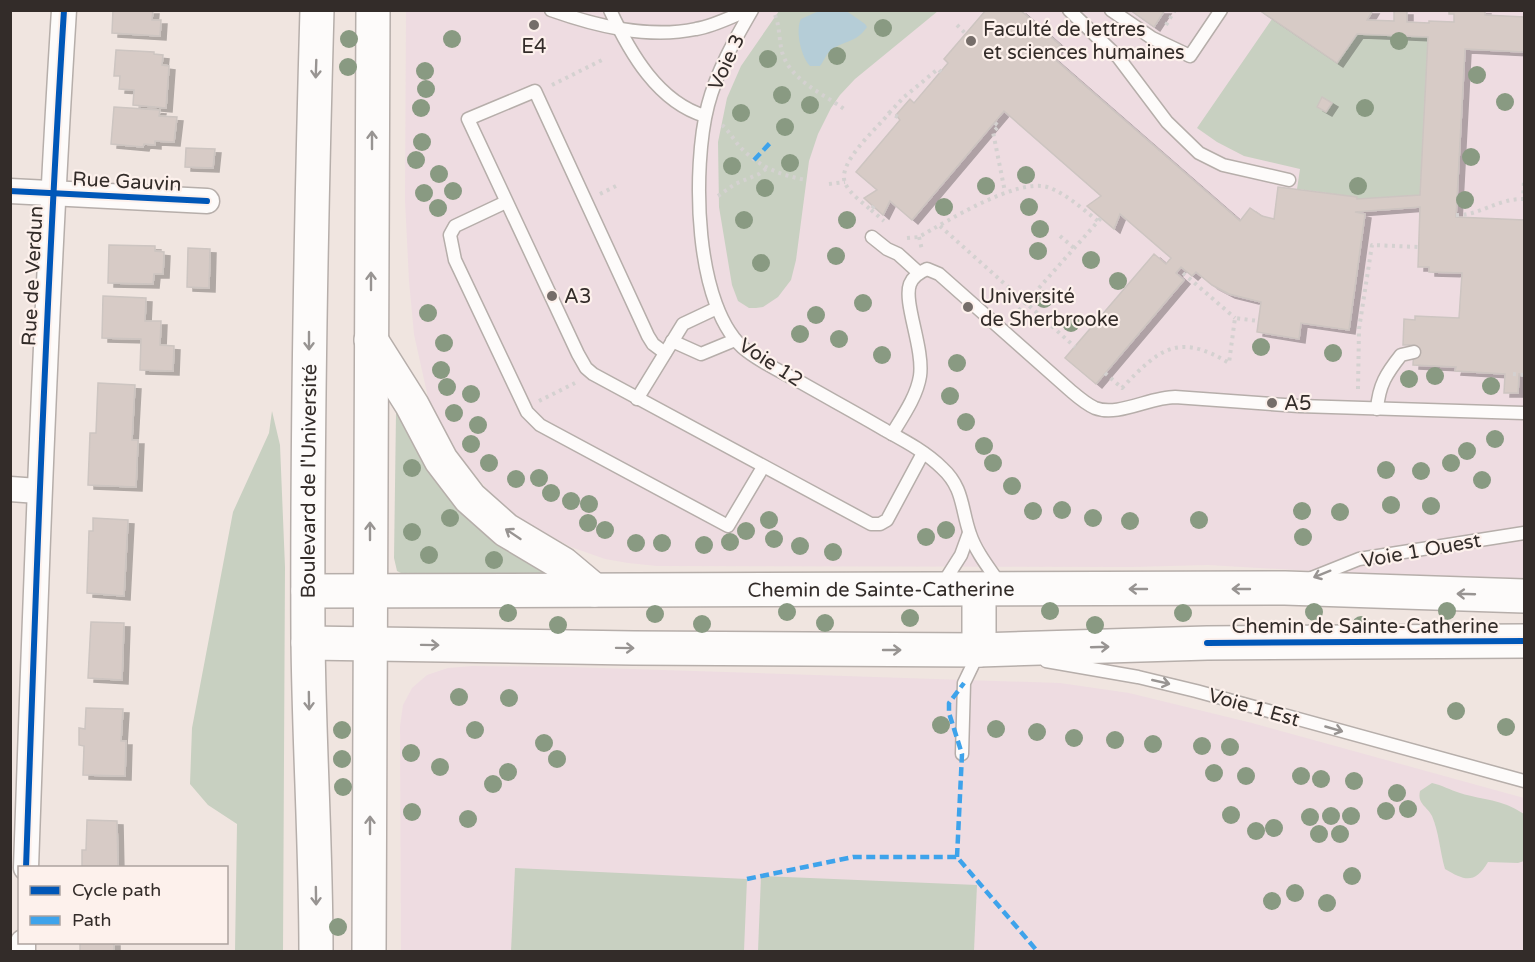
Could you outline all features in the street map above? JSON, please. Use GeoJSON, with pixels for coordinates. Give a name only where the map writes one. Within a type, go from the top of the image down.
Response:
{"type":"FeatureCollection","features":[{"type":"Feature","properties":{"kind":"main road","name":"Boulevard de l'Université"},"geometry":{"type":"LineString","coordinates":[[316,951],[308,591],[310,282],[317,10]]}},
{"type":"Feature","properties":{"kind":"main road"},"geometry":{"type":"LineString","coordinates":[[369,951],[373,10]]}},
{"type":"Feature","properties":{"kind":"main road"},"geometry":{"type":"LineString","coordinates":[[371,340],[412,405],[441,460],[470,498],[506,530],[564,564],[594,590]]}},
{"type":"Feature","properties":{"kind":"main road","name":"Chemin de Sainte-Catherine"},"geometry":{"type":"LineString","coordinates":[[308,591],[1285,588],[1524,596]]}},
{"type":"Feature","properties":{"kind":"main road"},"geometry":{"type":"LineString","coordinates":[[979,650],[992,590]]}},
{"type":"Feature","properties":{"kind":"main road","name":"Chemin de Sainte-Catherine"},"geometry":{"type":"LineString","coordinates":[[308,643],[979,650],[1207,643],[1524,641]]}},
{"type":"Feature","properties":{"kind":"street","name":"Rue de Verdun"},"geometry":{"type":"LineString","coordinates":[[26,866],[20,758],[38,491],[52,194],[64,10]]}},
{"type":"Feature","properties":{"kind":"street","name":"Rue Gauvin"},"geometry":{"type":"LineString","coordinates":[[10,191],[207,201]]}},
{"type":"Feature","properties":{"kind":"street"},"geometry":{"type":"LineString","coordinates":[[10,489],[38,491]]}},
{"type":"Feature","properties":{"kind":"lane"},"geometry":{"type":"LineString","coordinates":[[551,10],[592,24],[619,29],[683,31],[710,25],[750,10]]}},
{"type":"Feature","properties":{"kind":"lane"},"geometry":{"type":"LineString","coordinates":[[610,10],[639,61],[666,94],[681,106],[705,116]]}},
{"type":"Feature","properties":{"kind":"lane","name":"Voie 3"},"geometry":{"type":"LineString","coordinates":[[705,116],[718,73],[750,10]]}},
{"type":"Feature","properties":{"kind":"lane"},"geometry":{"type":"LineString","coordinates":[[1069,10],[1118,57],[1167,122],[1199,153],[1223,165],[1289,180]]}},
{"type":"Feature","properties":{"kind":"lane"},"geometry":{"type":"LineString","coordinates":[[1111,10],[1152,38],[1190,56],[1221,10]]}},
{"type":"Feature","properties":{"kind":"lane"},"geometry":{"type":"LineString","coordinates":[[665,353],[653,344],[648,336],[535,91],[468,119],[578,354],[586,368],[593,374],[875,525],[884,522],[890,516],[923,453]]}},
{"type":"Feature","properties":{"kind":"lane","name":"Voie 12"},"geometry":{"type":"LineString","coordinates":[[705,116],[700,161],[700,216],[709,279],[717,308],[735,340],[757,358],[892,434],[923,453],[943,469],[954,483],[962,501],[969,533],[985,562],[992,590]]}},
{"type":"Feature","properties":{"kind":"lane"},"geometry":{"type":"LineString","coordinates":[[506,202],[455,226],[450,235],[455,260],[532,419],[568,441],[728,526],[763,467]]}},
{"type":"Feature","properties":{"kind":"lane"},"geometry":{"type":"LineString","coordinates":[[872,237],[886,249],[898,254],[919,273]]}},
{"type":"Feature","properties":{"kind":"lane"},"geometry":{"type":"LineString","coordinates":[[892,434],[915,393],[921,374],[921,355],[909,293],[911,283],[919,273],[927,268],[939,274],[1071,391],[1098,409],[1117,409],[1158,398],[1175,397],[1280,405],[1524,413]]}},
{"type":"Feature","properties":{"kind":"lane"},"geometry":{"type":"LineString","coordinates":[[637,399],[683,324],[717,308]]}},
{"type":"Feature","properties":{"kind":"lane"},"geometry":{"type":"LineString","coordinates":[[672,341],[701,354],[735,340]]}},
{"type":"Feature","properties":{"kind":"lane"},"geometry":{"type":"LineString","coordinates":[[1377,409],[1384,378],[1401,355],[1414,352]]}},
{"type":"Feature","properties":{"kind":"lane"},"geometry":{"type":"LineString","coordinates":[[939,590],[961,555],[969,533]]}},
{"type":"Feature","properties":{"kind":"lane","name":"Voie 1 Ouest"},"geometry":{"type":"LineString","coordinates":[[1285,588],[1359,559],[1524,534]]}},
{"type":"Feature","properties":{"kind":"lane"},"geometry":{"type":"LineString","coordinates":[[962,754],[964,683],[979,650]]}},
{"type":"Feature","properties":{"kind":"lane","name":"Voie 1 Est"},"geometry":{"type":"LineString","coordinates":[[979,650],[1169,684],[1524,781]]}},
{"type":"Feature","properties":{"kind":"path"},"geometry":{"type":"LineString","coordinates":[[775,15],[783,54],[791,70],[844,109]]}},
{"type":"Feature","properties":{"kind":"path"},"geometry":{"type":"LineString","coordinates":[[957,25],[966,34]]}},
{"type":"Feature","properties":{"kind":"path"},"geometry":{"type":"LineString","coordinates":[[548,87],[602,60]]}},
{"type":"Feature","properties":{"kind":"path"},"geometry":{"type":"LineString","coordinates":[[888,225],[872,208],[854,195],[845,182],[844,173],[848,162],[904,97],[938,69],[941,72]]}},
{"type":"Feature","properties":{"kind":"path"},"geometry":{"type":"LineString","coordinates":[[889,113],[898,117]]}},
{"type":"Feature","properties":{"kind":"path"},"geometry":{"type":"LineString","coordinates":[[994,123],[999,126],[993,132],[1005,192]]}},
{"type":"Feature","properties":{"kind":"path"},"geometry":{"type":"LineString","coordinates":[[721,124],[757,163],[782,174],[806,180]]}},
{"type":"Feature","properties":{"kind":"path"},"geometry":{"type":"LineString","coordinates":[[718,196],[735,184],[767,168]]}},
{"type":"Feature","properties":{"kind":"path"},"geometry":{"type":"LineString","coordinates":[[1456,215],[1469,216],[1500,202],[1524,199],[1524,181]]}},
{"type":"Feature","properties":{"kind":"path"},"geometry":{"type":"LineString","coordinates":[[829,184],[845,182]]}},
{"type":"Feature","properties":{"kind":"path"},"geometry":{"type":"LineString","coordinates":[[901,235],[915,238],[1005,192],[1030,185],[1049,188],[1099,220],[1026,302]]}},
{"type":"Feature","properties":{"kind":"path"},"geometry":{"type":"LineString","coordinates":[[601,193],[616,186]]}},
{"type":"Feature","properties":{"kind":"path"},"geometry":{"type":"LineString","coordinates":[[940,225],[1075,347]]}},
{"type":"Feature","properties":{"kind":"path"},"geometry":{"type":"LineString","coordinates":[[1060,236],[1074,248]]}},
{"type":"Feature","properties":{"kind":"path"},"geometry":{"type":"LineString","coordinates":[[1358,371],[1359,329],[1372,245],[1418,247]]}},
{"type":"Feature","properties":{"kind":"path"},"geometry":{"type":"LineString","coordinates":[[1183,273],[1235,318],[1258,321]]}},
{"type":"Feature","properties":{"kind":"path"},"geometry":{"type":"LineString","coordinates":[[1105,373],[1122,388],[1151,359],[1166,350],[1182,346],[1212,352],[1229,363],[1235,318]]}},
{"type":"Feature","properties":{"kind":"path"},"geometry":{"type":"LineString","coordinates":[[1513,374],[1524,375]]}},
{"type":"Feature","properties":{"kind":"path"},"geometry":{"type":"LineString","coordinates":[[540,400],[578,381]]}},
{"type":"Feature","properties":{"kind":"path"},"geometry":{"type":"LineString","coordinates":[[1483,951],[1503,951]]}},
{"type":"Feature","properties":{"kind":"shaded area","name":"Université de Sherbrooke"},"geometry":{"type":"Polygon","coordinates":[[[406,11],[1524,11],[1524,583],[1208,565],[1132,567],[657,566],[605,559],[571,547],[518,518],[497,500],[455,452],[428,397],[414,334],[409,281],[405,201],[406,11]]]}},
{"type":"Feature","properties":{"kind":"shaded area"},"geometry":{"type":"Polygon","coordinates":[[[472,666],[570,667],[1060,683],[1129,693],[1252,723],[1524,798],[1524,951],[401,952],[400,726],[403,705],[412,688],[427,675],[448,668],[472,666]]]}},
{"type":"Feature","properties":{"kind":"green space"},"geometry":{"type":"Polygon","coordinates":[[[779,11],[938,11],[855,79],[831,108],[818,134],[809,161],[796,260],[791,280],[778,297],[763,307],[749,308],[738,301],[732,285],[719,207],[718,142],[727,98],[741,66],[779,11]]]}},
{"type":"Feature","properties":{"kind":"green space"},"geometry":{"type":"Polygon","coordinates":[[[1272,19],[1337,63],[1357,34],[1428,37],[1420,195],[1357,199],[1357,197],[1297,189],[1300,169],[1244,156],[1197,128],[1272,19]]]}},
{"type":"Feature","properties":{"kind":"green space"},"geometry":{"type":"Polygon","coordinates":[[[272,411],[280,445],[285,567],[283,951],[235,951],[237,824],[208,805],[190,784],[192,728],[233,512],[269,433],[272,411]]]}},
{"type":"Feature","properties":{"kind":"green space"},"geometry":{"type":"Polygon","coordinates":[[[400,412],[554,577],[401,573],[397,571],[394,558],[396,413],[400,412]]]}},
{"type":"Feature","properties":{"kind":"green space"},"geometry":{"type":"Polygon","coordinates":[[[1432,783],[1460,793],[1500,802],[1524,814],[1524,861],[1518,863],[1488,862],[1479,874],[1469,878],[1458,876],[1445,869],[1434,822],[1419,795],[1420,791],[1432,783]]]}},
{"type":"Feature","properties":{"kind":"green space"},"geometry":{"type":"Polygon","coordinates":[[[515,868],[747,879],[744,951],[511,951],[515,868]]]}},
{"type":"Feature","properties":{"kind":"green space"},"geometry":{"type":"Polygon","coordinates":[[[761,876],[977,885],[974,951],[758,951],[761,876]]]}},
{"type":"Feature","properties":{"kind":"water"},"geometry":{"type":"Polygon","coordinates":[[[845,10],[867,27],[854,39],[831,50],[820,66],[810,66],[800,43],[801,19],[819,11],[845,10]]]}},
{"type":"Feature","properties":{"kind":"building"},"geometry":{"type":"Polygon","coordinates":[[[113,10],[153,10],[152,20],[161,20],[160,36],[112,33],[113,10]]]}},
{"type":"Feature","properties":{"kind":"building"},"geometry":{"type":"Polygon","coordinates":[[[986,10],[1020,10],[1060,45],[1051,56],[1240,221],[1250,208],[1262,216],[1274,219],[1278,187],[1357,197],[1357,199],[1420,195],[1428,37],[1357,34],[1337,63],[1259,10],[1373,10],[1367,20],[1394,21],[1394,11],[1407,11],[1407,22],[1429,23],[1429,21],[1454,22],[1454,14],[1449,14],[1449,10],[1485,10],[1485,15],[1524,17],[1524,52],[1465,49],[1456,217],[1524,220],[1524,375],[1519,374],[1518,393],[1504,393],[1505,374],[1455,371],[1456,367],[1413,365],[1414,345],[1403,345],[1404,319],[1415,320],[1415,316],[1459,318],[1462,273],[1429,272],[1429,267],[1418,267],[1420,207],[1355,212],[1365,214],[1349,330],[1301,323],[1299,339],[1257,332],[1261,302],[1229,294],[1212,285],[1196,272],[1192,276],[1181,267],[1176,273],[1184,280],[1096,384],[1065,358],[1154,254],[1166,264],[1171,258],[1120,214],[1114,229],[1087,206],[1101,196],[1004,111],[912,220],[890,201],[883,215],[864,198],[877,190],[856,172],[900,120],[896,115],[910,99],[914,103],[948,63],[944,59],[986,10]]]}},
{"type":"Feature","properties":{"kind":"building"},"geometry":{"type":"Polygon","coordinates":[[[1130,10],[1165,10],[1154,27],[1130,10]]]}},
{"type":"Feature","properties":{"kind":"building"},"geometry":{"type":"Polygon","coordinates":[[[116,50],[154,52],[154,54],[163,55],[162,65],[169,66],[166,108],[133,105],[134,90],[119,89],[120,76],[114,76],[116,50]]]}},
{"type":"Feature","properties":{"kind":"building"},"geometry":{"type":"Polygon","coordinates":[[[1322,97],[1332,103],[1326,112],[1317,107],[1322,97]]]}},
{"type":"Feature","properties":{"kind":"building"},"geometry":{"type":"Polygon","coordinates":[[[114,107],[160,110],[159,116],[177,117],[174,142],[155,141],[155,145],[144,144],[143,147],[111,144],[114,107]]]}},
{"type":"Feature","properties":{"kind":"building"},"geometry":{"type":"Polygon","coordinates":[[[186,148],[215,149],[213,168],[185,167],[186,148]]]}},
{"type":"Feature","properties":{"kind":"building"},"geometry":{"type":"Polygon","coordinates":[[[109,245],[155,246],[155,251],[164,252],[163,274],[154,274],[153,284],[108,283],[109,245]]]}},
{"type":"Feature","properties":{"kind":"building"},"geometry":{"type":"Polygon","coordinates":[[[188,248],[210,249],[209,288],[187,287],[188,248]]]}},
{"type":"Feature","properties":{"kind":"building"},"geometry":{"type":"Polygon","coordinates":[[[103,296],[146,298],[145,321],[161,321],[160,345],[174,346],[173,371],[140,370],[141,339],[102,338],[103,296]]]}},
{"type":"Feature","properties":{"kind":"building"},"geometry":{"type":"Polygon","coordinates":[[[98,383],[135,385],[132,440],[138,440],[136,487],[88,485],[90,433],[96,433],[98,383]]]}},
{"type":"Feature","properties":{"kind":"building"},"geometry":{"type":"Polygon","coordinates":[[[93,518],[128,520],[124,596],[87,593],[89,531],[93,531],[93,518]]]}},
{"type":"Feature","properties":{"kind":"building"},"geometry":{"type":"Polygon","coordinates":[[[91,622],[124,623],[122,680],[88,678],[91,622]]]}},
{"type":"Feature","properties":{"kind":"building"},"geometry":{"type":"Polygon","coordinates":[[[86,708],[123,709],[121,741],[126,741],[125,776],[83,775],[84,746],[79,745],[79,728],[85,729],[86,708]]]}},
{"type":"Feature","properties":{"kind":"building"},"geometry":{"type":"Polygon","coordinates":[[[87,820],[117,821],[118,866],[82,866],[82,850],[86,850],[87,820]]]}},
{"type":"Feature","properties":{"kind":"building"},"geometry":{"type":"Polygon","coordinates":[[[80,944],[114,944],[114,951],[119,952],[80,952],[80,944]]]}},
{"type":"Feature","properties":{"kind":"marked path"},"geometry":{"type":"LineString","coordinates":[[754,160],[772,141]]}},
{"type":"Feature","properties":{"kind":"marked path"},"geometry":{"type":"LineString","coordinates":[[957,857],[962,754],[949,713],[949,703],[964,683]]}},
{"type":"Feature","properties":{"kind":"marked path"},"geometry":{"type":"LineString","coordinates":[[747,879],[853,857],[957,857],[1038,952]]}},
{"type":"Feature","properties":{"kind":"cycle path"},"geometry":{"type":"LineString","coordinates":[[26,866],[47,332],[64,10]]}},
{"type":"Feature","properties":{"kind":"cycle path"},"geometry":{"type":"LineString","coordinates":[[10,191],[207,201]]}},
{"type":"Feature","properties":{"kind":"cycle path"},"geometry":{"type":"LineString","coordinates":[[1207,643],[1524,641]]}},
{"type":"Feature","properties":{"kind":"place","name":"E4"},"geometry":{"type":"Point","coordinates":[534,25]}},
{"type":"Feature","properties":{"kind":"place","name":"Faculté de lettres et sciences humaines"},"geometry":{"type":"Point","coordinates":[971,41]}},
{"type":"Feature","properties":{"kind":"place","name":"A3"},"geometry":{"type":"Point","coordinates":[552,296]}},
{"type":"Feature","properties":{"kind":"place","name":"Université de Sherbrooke"},"geometry":{"type":"Point","coordinates":[968,307]}},
{"type":"Feature","properties":{"kind":"place","name":"A5"},"geometry":{"type":"Point","coordinates":[1272,403]}}]}
